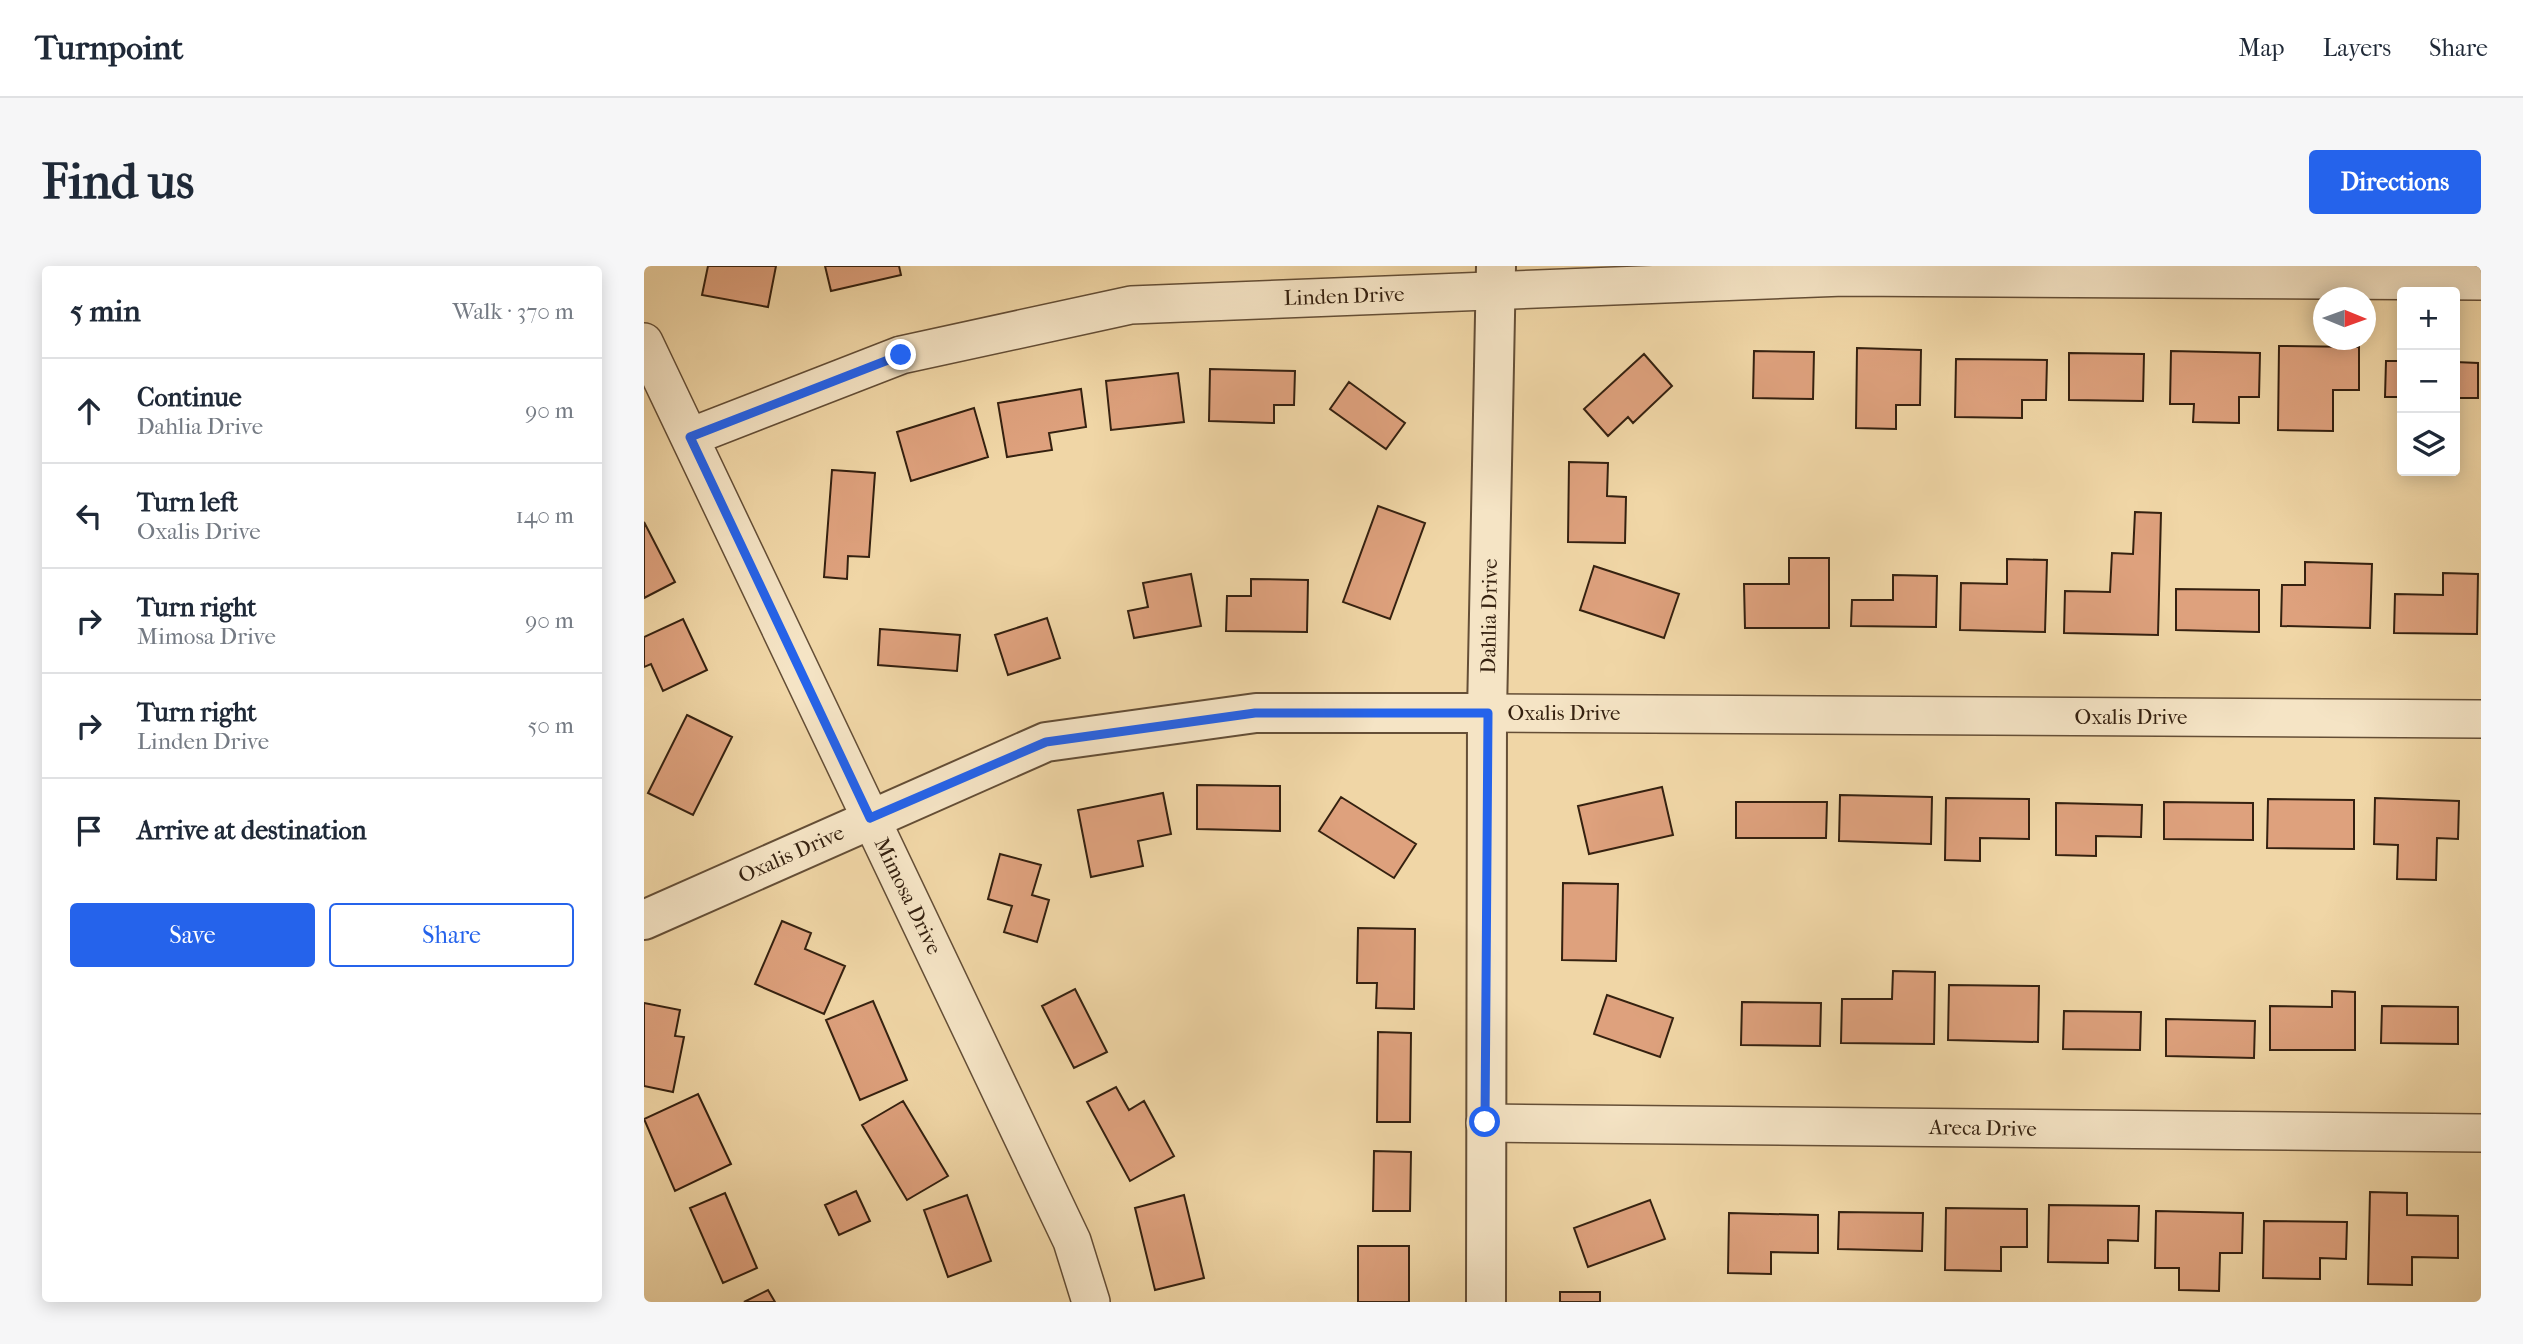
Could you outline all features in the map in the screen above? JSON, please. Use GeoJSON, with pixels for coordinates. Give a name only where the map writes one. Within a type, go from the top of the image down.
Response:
{"type":"FeatureCollection","features":[{"type":"Feature","properties":{"kind":"street","name":"Linden Drive"},"geometry":{"type":"LineString","coordinates":[[690,437],[901,355],[1131,305],[1496,278],[2481,281]]}},
{"type":"Feature","properties":{"kind":"street","name":"Dahlia Drive"},"geometry":{"type":"LineString","coordinates":[[1486,1302],[1488,713],[1496,278]]}},
{"type":"Feature","properties":{"kind":"street","name":"Mimosa Drive"},"geometry":{"type":"LineString","coordinates":[[644,342],[1072,1241],[1091,1302]]}},
{"type":"Feature","properties":{"kind":"street","name":"Oxalis Drive"},"geometry":{"type":"LineString","coordinates":[[644,920],[1046,742],[1255,713],[2481,719]]}},
{"type":"Feature","properties":{"kind":"street","name":"Areca Drive"},"geometry":{"type":"LineString","coordinates":[[1485,1122],[2481,1133]]}},
{"type":"Feature","properties":{"kind":"building"},"geometry":{"type":"Polygon","coordinates":[[[708,266],[776,266],[768,307],[702,295],[708,266]]]}},
{"type":"Feature","properties":{"kind":"building"},"geometry":{"type":"Polygon","coordinates":[[[825,266],[899,266],[901,275],[831,291],[825,266]]]}},
{"type":"Feature","properties":{"kind":"building"},"geometry":{"type":"Polygon","coordinates":[[[2279,346],[2313,346],[2313,350],[2359,350],[2359,390],[2333,390],[2333,431],[2278,430],[2279,346]]]}},
{"type":"Feature","properties":{"kind":"building"},"geometry":{"type":"Polygon","coordinates":[[[1857,348],[1921,350],[1920,405],[1896,405],[1896,429],[1856,428],[1857,348]]]}},
{"type":"Feature","properties":{"kind":"building"},"geometry":{"type":"Polygon","coordinates":[[[1754,351],[1814,352],[1813,399],[1753,398],[1754,351]]]}},
{"type":"Feature","properties":{"kind":"building"},"geometry":{"type":"Polygon","coordinates":[[[2171,351],[2260,353],[2259,397],[2239,397],[2239,423],[2193,422],[2194,404],[2170,404],[2171,351]]]}},
{"type":"Feature","properties":{"kind":"building"},"geometry":{"type":"Polygon","coordinates":[[[2069,353],[2144,354],[2143,401],[2069,400],[2069,353]]]}},
{"type":"Feature","properties":{"kind":"building"},"geometry":{"type":"Polygon","coordinates":[[[1644,354],[1672,386],[1633,423],[1628,417],[1608,436],[1584,409],[1644,354]]]}},
{"type":"Feature","properties":{"kind":"building"},"geometry":{"type":"Polygon","coordinates":[[[1956,359],[2047,360],[2046,400],[2022,400],[2022,418],[1955,417],[1956,359]]]}},
{"type":"Feature","properties":{"kind":"building"},"geometry":{"type":"Polygon","coordinates":[[[2386,361],[2397,361],[2397,397],[2385,397],[2386,361]]]}},
{"type":"Feature","properties":{"kind":"building"},"geometry":{"type":"Polygon","coordinates":[[[2460,362],[2478,363],[2478,398],[2460,398],[2460,362]]]}},
{"type":"Feature","properties":{"kind":"building"},"geometry":{"type":"Polygon","coordinates":[[[1210,369],[1295,371],[1294,405],[1274,405],[1274,423],[1209,421],[1210,369]]]}},
{"type":"Feature","properties":{"kind":"building"},"geometry":{"type":"Polygon","coordinates":[[[1178,373],[1184,422],[1111,430],[1106,381],[1178,373]]]}},
{"type":"Feature","properties":{"kind":"building"},"geometry":{"type":"Polygon","coordinates":[[[1349,382],[1405,423],[1386,449],[1330,409],[1349,382]]]}},
{"type":"Feature","properties":{"kind":"building"},"geometry":{"type":"Polygon","coordinates":[[[1081,389],[1086,427],[1049,433],[1052,450],[1007,457],[998,403],[1081,389]]]}},
{"type":"Feature","properties":{"kind":"building"},"geometry":{"type":"Polygon","coordinates":[[[974,408],[988,457],[911,481],[897,432],[974,408]]]}},
{"type":"Feature","properties":{"kind":"building"},"geometry":{"type":"Polygon","coordinates":[[[1569,462],[1608,463],[1607,496],[1626,497],[1625,543],[1568,542],[1569,462]]]}},
{"type":"Feature","properties":{"kind":"building"},"geometry":{"type":"Polygon","coordinates":[[[832,470],[875,473],[869,557],[848,556],[847,579],[824,577],[832,470]]]}},
{"type":"Feature","properties":{"kind":"building"},"geometry":{"type":"Polygon","coordinates":[[[1378,506],[1425,523],[1390,619],[1343,602],[1378,506]]]}},
{"type":"Feature","properties":{"kind":"building"},"geometry":{"type":"Polygon","coordinates":[[[2135,512],[2161,513],[2158,635],[2064,633],[2065,591],[2110,592],[2112,553],[2133,554],[2135,512]]]}},
{"type":"Feature","properties":{"kind":"building"},"geometry":{"type":"Polygon","coordinates":[[[644,522],[675,582],[644,598],[644,522]]]}},
{"type":"Feature","properties":{"kind":"building"},"geometry":{"type":"Polygon","coordinates":[[[1789,558],[1829,558],[1829,628],[1745,628],[1744,584],[1789,584],[1789,558]]]}},
{"type":"Feature","properties":{"kind":"building"},"geometry":{"type":"Polygon","coordinates":[[[2007,559],[2047,560],[2045,632],[1960,630],[1961,583],[2007,584],[2007,559]]]}},
{"type":"Feature","properties":{"kind":"building"},"geometry":{"type":"Polygon","coordinates":[[[2305,562],[2372,564],[2370,628],[2281,626],[2282,585],[2305,585],[2305,562]]]}},
{"type":"Feature","properties":{"kind":"building"},"geometry":{"type":"Polygon","coordinates":[[[1594,566],[1679,594],[1664,638],[1580,610],[1594,566]]]}},
{"type":"Feature","properties":{"kind":"building"},"geometry":{"type":"Polygon","coordinates":[[[2443,573],[2478,574],[2477,634],[2394,633],[2395,594],[2443,595],[2443,573]]]}},
{"type":"Feature","properties":{"kind":"building"},"geometry":{"type":"Polygon","coordinates":[[[1191,574],[1201,626],[1134,638],[1128,611],[1148,607],[1143,583],[1191,574]]]}},
{"type":"Feature","properties":{"kind":"building"},"geometry":{"type":"Polygon","coordinates":[[[1893,575],[1937,576],[1936,627],[1851,626],[1852,600],[1893,600],[1893,575]]]}},
{"type":"Feature","properties":{"kind":"building"},"geometry":{"type":"Polygon","coordinates":[[[1251,579],[1308,580],[1307,632],[1226,631],[1227,596],[1251,596],[1251,579]]]}},
{"type":"Feature","properties":{"kind":"building"},"geometry":{"type":"Polygon","coordinates":[[[2176,589],[2259,590],[2259,632],[2176,630],[2176,589]]]}},
{"type":"Feature","properties":{"kind":"building"},"geometry":{"type":"Polygon","coordinates":[[[1047,618],[1060,658],[1008,675],[995,635],[1047,618]]]}},
{"type":"Feature","properties":{"kind":"building"},"geometry":{"type":"Polygon","coordinates":[[[683,619],[707,670],[663,691],[651,664],[644,667],[644,637],[683,619]]]}},
{"type":"Feature","properties":{"kind":"building"},"geometry":{"type":"Polygon","coordinates":[[[880,629],[960,635],[957,671],[878,665],[880,629]]]}},
{"type":"Feature","properties":{"kind":"building"},"geometry":{"type":"Polygon","coordinates":[[[687,715],[732,737],[693,815],[648,793],[687,715]]]}},
{"type":"Feature","properties":{"kind":"building"},"geometry":{"type":"Polygon","coordinates":[[[1197,785],[1280,786],[1280,831],[1197,829],[1197,785]]]}},
{"type":"Feature","properties":{"kind":"building"},"geometry":{"type":"Polygon","coordinates":[[[1662,787],[1673,835],[1589,854],[1578,806],[1662,787]]]}},
{"type":"Feature","properties":{"kind":"building"},"geometry":{"type":"Polygon","coordinates":[[[1163,793],[1171,834],[1138,841],[1143,866],[1091,877],[1078,810],[1163,793]]]}},
{"type":"Feature","properties":{"kind":"building"},"geometry":{"type":"Polygon","coordinates":[[[1840,795],[1932,797],[1931,844],[1839,841],[1840,795]]]}},
{"type":"Feature","properties":{"kind":"building"},"geometry":{"type":"Polygon","coordinates":[[[1341,797],[1416,844],[1394,878],[1319,831],[1341,797]]]}},
{"type":"Feature","properties":{"kind":"building"},"geometry":{"type":"Polygon","coordinates":[[[1946,798],[2029,799],[2029,839],[1980,838],[1980,861],[1945,860],[1946,798]]]}},
{"type":"Feature","properties":{"kind":"building"},"geometry":{"type":"Polygon","coordinates":[[[2375,798],[2459,801],[2458,839],[2437,838],[2436,880],[2397,879],[2398,845],[2374,844],[2375,798]]]}},
{"type":"Feature","properties":{"kind":"building"},"geometry":{"type":"Polygon","coordinates":[[[2268,799],[2354,800],[2354,849],[2267,848],[2268,799]]]}},
{"type":"Feature","properties":{"kind":"building"},"geometry":{"type":"Polygon","coordinates":[[[1736,802],[1827,802],[1826,838],[1736,838],[1736,802]]]}},
{"type":"Feature","properties":{"kind":"building"},"geometry":{"type":"Polygon","coordinates":[[[2164,802],[2253,803],[2253,840],[2164,839],[2164,802]]]}},
{"type":"Feature","properties":{"kind":"building"},"geometry":{"type":"Polygon","coordinates":[[[2056,803],[2142,805],[2141,837],[2096,836],[2096,856],[2056,855],[2056,803]]]}},
{"type":"Feature","properties":{"kind":"building"},"geometry":{"type":"Polygon","coordinates":[[[1000,854],[1041,865],[1032,895],[1049,900],[1037,942],[1004,932],[1012,906],[988,899],[1000,854]]]}},
{"type":"Feature","properties":{"kind":"building"},"geometry":{"type":"Polygon","coordinates":[[[1563,883],[1618,884],[1616,961],[1562,960],[1563,883]]]}},
{"type":"Feature","properties":{"kind":"building"},"geometry":{"type":"Polygon","coordinates":[[[782,921],[811,933],[805,949],[845,966],[824,1014],[755,984],[782,921]]]}},
{"type":"Feature","properties":{"kind":"building"},"geometry":{"type":"Polygon","coordinates":[[[1358,928],[1415,929],[1414,1009],[1376,1008],[1377,983],[1357,983],[1358,928]]]}},
{"type":"Feature","properties":{"kind":"building"},"geometry":{"type":"Polygon","coordinates":[[[1893,971],[1935,972],[1934,1044],[1841,1043],[1842,999],[1892,999],[1893,971]]]}},
{"type":"Feature","properties":{"kind":"building"},"geometry":{"type":"Polygon","coordinates":[[[1949,985],[2039,986],[2038,1042],[1948,1040],[1949,985]]]}},
{"type":"Feature","properties":{"kind":"building"},"geometry":{"type":"Polygon","coordinates":[[[1075,989],[1107,1052],[1074,1068],[1042,1006],[1075,989]]]}},
{"type":"Feature","properties":{"kind":"building"},"geometry":{"type":"Polygon","coordinates":[[[2332,991],[2355,992],[2355,1050],[2270,1050],[2270,1006],[2332,1007],[2332,991]]]}},
{"type":"Feature","properties":{"kind":"building"},"geometry":{"type":"Polygon","coordinates":[[[1607,995],[1673,1018],[1660,1057],[1594,1034],[1607,995]]]}},
{"type":"Feature","properties":{"kind":"building"},"geometry":{"type":"Polygon","coordinates":[[[873,1001],[907,1080],[860,1100],[826,1020],[873,1001]]]}},
{"type":"Feature","properties":{"kind":"building"},"geometry":{"type":"Polygon","coordinates":[[[1742,1002],[1821,1003],[1820,1046],[1741,1045],[1742,1002]]]}},
{"type":"Feature","properties":{"kind":"building"},"geometry":{"type":"Polygon","coordinates":[[[644,1003],[680,1010],[675,1036],[684,1037],[673,1092],[644,1086],[644,1003]]]}},
{"type":"Feature","properties":{"kind":"building"},"geometry":{"type":"Polygon","coordinates":[[[2382,1006],[2458,1007],[2458,1044],[2381,1043],[2382,1006]]]}},
{"type":"Feature","properties":{"kind":"building"},"geometry":{"type":"Polygon","coordinates":[[[2064,1011],[2141,1012],[2140,1050],[2063,1049],[2064,1011]]]}},
{"type":"Feature","properties":{"kind":"building"},"geometry":{"type":"Polygon","coordinates":[[[2166,1019],[2255,1021],[2254,1058],[2166,1056],[2166,1019]]]}},
{"type":"Feature","properties":{"kind":"building"},"geometry":{"type":"Polygon","coordinates":[[[1378,1032],[1411,1033],[1410,1122],[1377,1122],[1378,1032]]]}},
{"type":"Feature","properties":{"kind":"building"},"geometry":{"type":"Polygon","coordinates":[[[1116,1087],[1129,1110],[1144,1101],[1174,1156],[1130,1181],[1087,1102],[1116,1087]]]}},
{"type":"Feature","properties":{"kind":"building"},"geometry":{"type":"Polygon","coordinates":[[[698,1094],[731,1164],[675,1191],[644,1119],[698,1094]]]}},
{"type":"Feature","properties":{"kind":"building"},"geometry":{"type":"Polygon","coordinates":[[[903,1101],[948,1176],[907,1200],[862,1125],[903,1101]]]}},
{"type":"Feature","properties":{"kind":"building"},"geometry":{"type":"Polygon","coordinates":[[[1374,1151],[1411,1152],[1410,1211],[1373,1211],[1374,1151]]]}},
{"type":"Feature","properties":{"kind":"building"},"geometry":{"type":"Polygon","coordinates":[[[856,1191],[870,1221],[839,1235],[825,1205],[856,1191]]]}},
{"type":"Feature","properties":{"kind":"building"},"geometry":{"type":"Polygon","coordinates":[[[2370,1192],[2407,1193],[2407,1215],[2458,1216],[2458,1258],[2412,1257],[2412,1285],[2368,1284],[2370,1192]]]}},
{"type":"Feature","properties":{"kind":"building"},"geometry":{"type":"Polygon","coordinates":[[[725,1193],[757,1268],[723,1283],[690,1208],[725,1193]]]}},
{"type":"Feature","properties":{"kind":"building"},"geometry":{"type":"Polygon","coordinates":[[[967,1195],[991,1261],[948,1277],[924,1210],[967,1195]]]}},
{"type":"Feature","properties":{"kind":"building"},"geometry":{"type":"Polygon","coordinates":[[[1184,1195],[1204,1278],[1155,1290],[1135,1208],[1184,1195]]]}},
{"type":"Feature","properties":{"kind":"building"},"geometry":{"type":"Polygon","coordinates":[[[1650,1200],[1665,1239],[1588,1267],[1574,1228],[1650,1200]]]}},
{"type":"Feature","properties":{"kind":"building"},"geometry":{"type":"Polygon","coordinates":[[[2049,1205],[2139,1206],[2138,1241],[2108,1240],[2108,1263],[2048,1262],[2049,1205]]]}},
{"type":"Feature","properties":{"kind":"building"},"geometry":{"type":"Polygon","coordinates":[[[1946,1208],[2027,1209],[2027,1247],[2001,1247],[2001,1271],[1945,1270],[1946,1208]]]}},
{"type":"Feature","properties":{"kind":"building"},"geometry":{"type":"Polygon","coordinates":[[[2156,1211],[2243,1213],[2242,1253],[2220,1253],[2219,1291],[2179,1290],[2179,1268],[2155,1268],[2156,1211]]]}},
{"type":"Feature","properties":{"kind":"building"},"geometry":{"type":"Polygon","coordinates":[[[1839,1212],[1923,1213],[1922,1251],[1838,1249],[1839,1212]]]}},
{"type":"Feature","properties":{"kind":"building"},"geometry":{"type":"Polygon","coordinates":[[[1729,1213],[1818,1215],[1818,1253],[1771,1252],[1771,1274],[1728,1273],[1729,1213]]]}},
{"type":"Feature","properties":{"kind":"building"},"geometry":{"type":"Polygon","coordinates":[[[2264,1221],[2347,1222],[2346,1259],[2320,1258],[2320,1279],[2263,1278],[2264,1221]]]}},
{"type":"Feature","properties":{"kind":"building"},"geometry":{"type":"Polygon","coordinates":[[[1358,1246],[1409,1246],[1409,1302],[1358,1302],[1358,1246]]]}},
{"type":"Feature","properties":{"kind":"building"},"geometry":{"type":"Polygon","coordinates":[[[768,1290],[775,1302],[744,1302],[768,1290]]]}},
{"type":"Feature","properties":{"kind":"building"},"geometry":{"type":"Polygon","coordinates":[[[1560,1292],[1600,1292],[1600,1302],[1560,1302],[1560,1292]]]}},
{"type":"Feature","properties":{"kind":"route"},"geometry":{"type":"LineString","coordinates":[[901,355],[690,437],[870,818],[1046,742],[1255,713],[1488,713],[1485,1122]]}}]}
